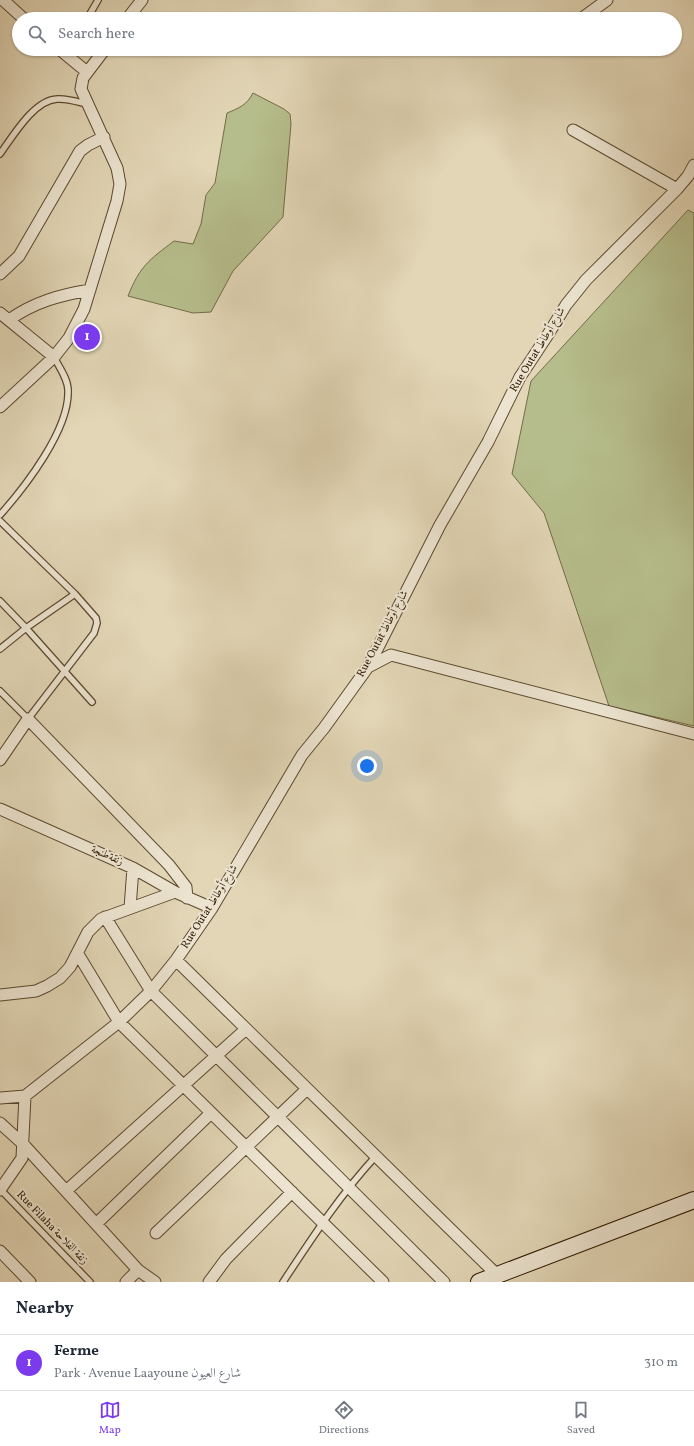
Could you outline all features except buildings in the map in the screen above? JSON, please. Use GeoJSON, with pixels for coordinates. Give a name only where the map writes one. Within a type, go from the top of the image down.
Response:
{"type":"FeatureCollection","features":[{"type":"Feature","properties":{"kind":"street"},"geometry":{"type":"LineString","coordinates":[[3,0],[16,12]]}},
{"type":"Feature","properties":{"kind":"street"},"geometry":{"type":"LineString","coordinates":[[133,12],[142,0]]}},
{"type":"Feature","properties":{"kind":"street"},"geometry":{"type":"LineString","coordinates":[[591,12],[607,0]]}},
{"type":"Feature","properties":{"kind":"street"},"geometry":{"type":"LineString","coordinates":[[70,56],[87,72]]}},
{"type":"Feature","properties":{"kind":"street"},"geometry":{"type":"LineString","coordinates":[[0,407],[54,357],[69,338],[84,309],[117,200],[120,184],[117,168],[81,89],[83,78],[100,56]]}},
{"type":"Feature","properties":{"kind":"street"},"geometry":{"type":"LineString","coordinates":[[573,130],[677,189]]}},
{"type":"Feature","properties":{"kind":"street"},"geometry":{"type":"LineString","coordinates":[[0,274],[20,256],[80,151],[104,137]]}},
{"type":"Feature","properties":{"kind":"street","name":"Rue Outat شارع أوطاط"},"geometry":{"type":"LineString","coordinates":[[25,1096],[119,1022],[151,990],[176,960],[212,908],[302,755],[324,728],[368,667],[440,525],[484,449],[520,377],[550,333],[566,305],[586,280],[677,189],[691,178],[694,165]]}},
{"type":"Feature","properties":{"kind":"street"},"geometry":{"type":"LineString","coordinates":[[9,320],[21,311],[44,300],[90,290]]}},
{"type":"Feature","properties":{"kind":"street"},"geometry":{"type":"LineString","coordinates":[[0,313],[54,357]]}},
{"type":"Feature","properties":{"kind":"street"},"geometry":{"type":"LineString","coordinates":[[368,667],[391,655],[694,734]]}},
{"type":"Feature","properties":{"kind":"street"},"geometry":{"type":"LineString","coordinates":[[0,760],[28,719],[169,865],[186,887],[187,898]]}},
{"type":"Feature","properties":{"kind":"street","name":"زنقةطنجة"},"geometry":{"type":"LineString","coordinates":[[0,809],[133,868],[175,892],[212,908]]}},
{"type":"Feature","properties":{"kind":"street"},"geometry":{"type":"LineString","coordinates":[[130,908],[133,868]]}},
{"type":"Feature","properties":{"kind":"street"},"geometry":{"type":"LineString","coordinates":[[0,995],[36,991],[47,986],[60,978],[70,967],[88,932],[105,917],[175,892]]}},
{"type":"Feature","properties":{"kind":"street"},"geometry":{"type":"LineString","coordinates":[[105,917],[151,990],[444,1282]]}},
{"type":"Feature","properties":{"kind":"street"},"geometry":{"type":"LineString","coordinates":[[78,954],[119,1022],[383,1282]]}},
{"type":"Feature","properties":{"kind":"street"},"geometry":{"type":"LineString","coordinates":[[176,960],[496,1274]]}},
{"type":"Feature","properties":{"kind":"street"},"geometry":{"type":"LineString","coordinates":[[66,1191],[246,1029]]}},
{"type":"Feature","properties":{"kind":"street"},"geometry":{"type":"LineString","coordinates":[[156,1233],[245,1146],[307,1089]]}},
{"type":"Feature","properties":{"kind":"street"},"geometry":{"type":"LineString","coordinates":[[0,1189],[22,1158],[25,1096],[1,1094]]}},
{"type":"Feature","properties":{"kind":"street"},"geometry":{"type":"LineString","coordinates":[[96,1224],[211,1113]]}},
{"type":"Feature","properties":{"kind":"street"},"geometry":{"type":"LineString","coordinates":[[0,1122],[23,1144],[138,1270],[155,1282]]}},
{"type":"Feature","properties":{"kind":"street"},"geometry":{"type":"LineString","coordinates":[[209,1282],[226,1259],[292,1192]]}},
{"type":"Feature","properties":{"kind":"street"},"geometry":{"type":"LineString","coordinates":[[479,1282],[496,1274],[537,1261],[694,1200]]}},
{"type":"Feature","properties":{"kind":"street"},"geometry":{"type":"LineString","coordinates":[[0,1251],[30,1282]]}},
{"type":"Feature","properties":{"kind":"street"},"geometry":{"type":"LineString","coordinates":[[126,1282],[138,1270]]}},
{"type":"Feature","properties":{"kind":"lane"},"geometry":{"type":"LineString","coordinates":[[91,12],[98,0]]}},
{"type":"Feature","properties":{"kind":"lane"},"geometry":{"type":"LineString","coordinates":[[0,154],[37,107],[55,98],[88,104]]}},
{"type":"Feature","properties":{"kind":"lane"},"geometry":{"type":"LineString","coordinates":[[0,515],[24,487],[63,421],[68,406],[68,388],[54,357]]}},
{"type":"Feature","properties":{"kind":"lane"},"geometry":{"type":"LineString","coordinates":[[0,521],[75,594],[96,618],[97,623],[94,632],[28,719],[0,691]]}},
{"type":"Feature","properties":{"kind":"lane"},"geometry":{"type":"LineString","coordinates":[[0,649],[26,628],[75,594]]}},
{"type":"Feature","properties":{"kind":"lane"},"geometry":{"type":"LineString","coordinates":[[0,601],[92,702]]}},
{"type":"Feature","properties":{"kind":"lane"},"geometry":{"type":"LineString","coordinates":[[283,1282],[322,1222],[348,1186],[376,1156]]}},
{"type":"Feature","properties":{"kind":"lane","name":"Rue Filaha زنقة الفلاحة"},"geometry":{"type":"LineString","coordinates":[[0,1189],[90,1282]]}},
{"type":"Feature","properties":{"kind":"green space"},"geometry":{"type":"Polygon","coordinates":[[[253,93],[284,109],[290,114],[291,124],[283,217],[233,271],[211,312],[193,313],[128,296],[141,270],[158,253],[174,241],[193,244],[201,224],[206,195],[215,183],[227,113],[239,108],[251,97],[253,93]]]}},
{"type":"Feature","properties":{"kind":"green space"},"geometry":{"type":"Polygon","coordinates":[[[688,210],[694,213],[694,726],[609,706],[544,513],[512,474],[531,381],[688,210]]]}},
{"type":"Feature","properties":{"kind":"place","name":"Ferme"},"geometry":{"type":"Point","coordinates":[87,337]}}]}
